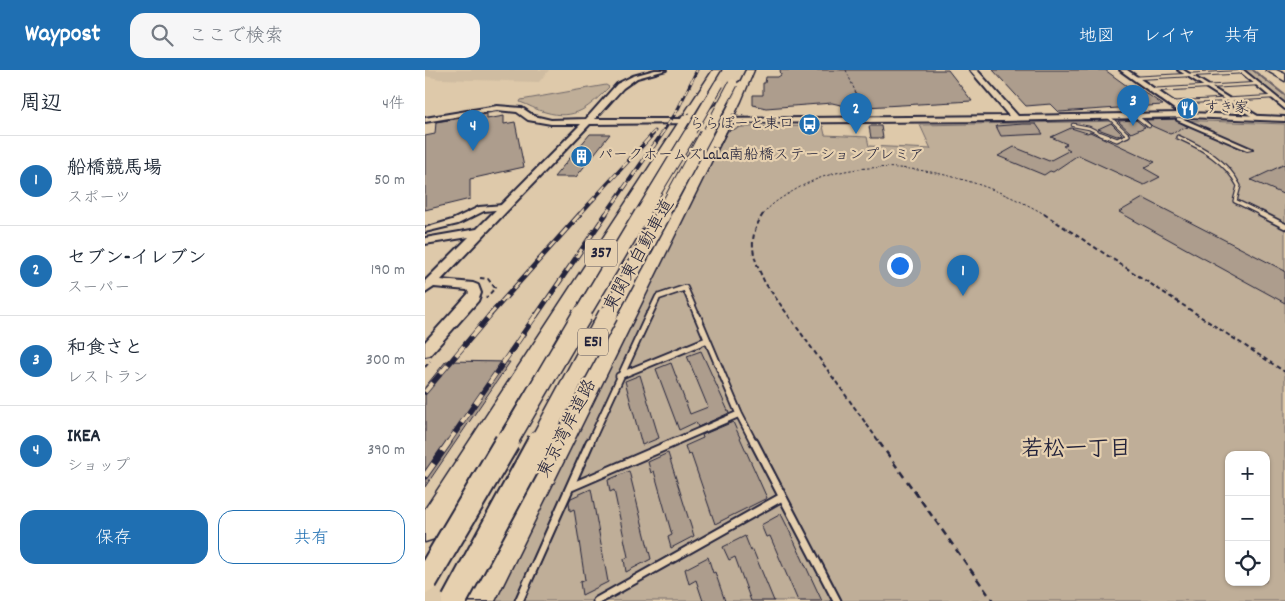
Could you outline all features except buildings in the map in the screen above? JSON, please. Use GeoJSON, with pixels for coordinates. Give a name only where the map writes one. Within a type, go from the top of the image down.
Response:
{"type":"FeatureCollection","features":[{"type":"Feature","properties":{"kind":"highway","name":"357"},"geometry":{"type":"LineString","coordinates":[[425,530],[686,122],[717,70]]}},
{"type":"Feature","properties":{"kind":"highway","name":"東関東自動車道"},"geometry":{"type":"LineString","coordinates":[[425,581],[726,70]]}},
{"type":"Feature","properties":{"kind":"highway","name":"東京湾岸道路"},"geometry":{"type":"LineString","coordinates":[[481,601],[726,121],[742,76],[750,70]]}},
{"type":"Feature","properties":{"kind":"highway"},"geometry":{"type":"LineString","coordinates":[[1270,70],[1285,78]]}},
{"type":"Feature","properties":{"kind":"highway"},"geometry":{"type":"LineString","coordinates":[[1278,70],[1285,74]]}},
{"type":"Feature","properties":{"kind":"highway","name":"東関東自動車道"},"geometry":{"type":"LineString","coordinates":[[454,601],[742,76]]}},
{"type":"Feature","properties":{"kind":"street"},"geometry":{"type":"LineString","coordinates":[[428,286],[628,80],[663,70]]}},
{"type":"Feature","properties":{"kind":"street"},"geometry":{"type":"LineString","coordinates":[[973,70],[1015,118]]}},
{"type":"Feature","properties":{"kind":"street"},"geometry":{"type":"LineString","coordinates":[[1123,70],[1188,115]]}},
{"type":"Feature","properties":{"kind":"street"},"geometry":{"type":"LineString","coordinates":[[1180,70],[1258,118]]}},
{"type":"Feature","properties":{"kind":"street"},"geometry":{"type":"LineString","coordinates":[[1242,71],[1285,106]]}},
{"type":"Feature","properties":{"kind":"street"},"geometry":{"type":"LineString","coordinates":[[517,385],[553,363],[566,353],[576,341],[713,109],[726,100],[742,76]]}},
{"type":"Feature","properties":{"kind":"street"},"geometry":{"type":"LineString","coordinates":[[964,119],[990,113],[998,100]]}},
{"type":"Feature","properties":{"kind":"street"},"geometry":{"type":"LineString","coordinates":[[425,120],[497,108],[519,110],[531,118],[541,121],[588,122],[1015,118],[1074,121],[1110,116],[1188,115],[1285,119]]}},
{"type":"Feature","properties":{"kind":"street"},"geometry":{"type":"LineString","coordinates":[[1179,119],[1249,148]]}},
{"type":"Feature","properties":{"kind":"street"},"geometry":{"type":"LineString","coordinates":[[425,230],[455,222],[482,209],[503,207]]}},
{"type":"Feature","properties":{"kind":"street"},"geometry":{"type":"LineString","coordinates":[[425,241],[480,232]]}},
{"type":"Feature","properties":{"kind":"street"},"geometry":{"type":"LineString","coordinates":[[425,351],[473,298],[475,293],[474,288],[469,286],[428,286]]}},
{"type":"Feature","properties":{"kind":"lane"},"geometry":{"type":"LineString","coordinates":[[1135,78],[1242,71]]}},
{"type":"Feature","properties":{"kind":"lane"},"geometry":{"type":"LineString","coordinates":[[1152,90],[1257,84]]}},
{"type":"Feature","properties":{"kind":"lane"},"geometry":{"type":"LineString","coordinates":[[1170,103],[1273,97]]}},
{"type":"Feature","properties":{"kind":"lane"},"geometry":{"type":"LineString","coordinates":[[1074,121],[1112,140],[1128,135],[1110,116]]}},
{"type":"Feature","properties":{"kind":"lane"},"geometry":{"type":"LineString","coordinates":[[1110,116],[1128,134]]}},
{"type":"Feature","properties":{"kind":"lane"},"geometry":{"type":"LineString","coordinates":[[1136,116],[1149,126]]}},
{"type":"Feature","properties":{"kind":"lane"},"geometry":{"type":"LineString","coordinates":[[1074,121],[1088,131]]}},
{"type":"Feature","properties":{"kind":"lane"},"geometry":{"type":"LineString","coordinates":[[1178,137],[1197,145],[1231,172],[1239,186],[1235,201],[1285,226]]}},
{"type":"Feature","properties":{"kind":"lane"},"geometry":{"type":"LineString","coordinates":[[519,601],[619,376],[658,297],[685,288],[739,414],[837,601]]}},
{"type":"Feature","properties":{"kind":"lane"},"geometry":{"type":"LineString","coordinates":[[619,376],[707,340]]}},
{"type":"Feature","properties":{"kind":"lane"},"geometry":{"type":"LineString","coordinates":[[570,488],[739,414]]}},
{"type":"Feature","properties":{"kind":"lane"},"geometry":{"type":"LineString","coordinates":[[597,601],[782,497]]}},
{"type":"Feature","properties":{"kind":"path"},"geometry":{"type":"LineString","coordinates":[[847,70],[864,113]]}},
{"type":"Feature","properties":{"kind":"path"},"geometry":{"type":"LineString","coordinates":[[993,601],[765,283],[753,259],[753,244],[760,218],[774,202],[797,188],[817,180],[838,173],[868,168],[921,170],[984,187],[1039,211],[1285,372]]}},
{"type":"Feature","properties":{"kind":"shaded area"},"geometry":{"type":"Polygon","coordinates":[[[425,70],[549,70],[539,82],[440,79],[425,76],[425,70]]]}},
{"type":"Feature","properties":{"kind":"shaded area"},"geometry":{"type":"Polygon","coordinates":[[[1243,70],[1252,70],[1285,96],[1285,103],[1243,70]]]}},
{"type":"Feature","properties":{"kind":"shaded area"},"geometry":{"type":"Polygon","coordinates":[[[606,85],[609,87],[595,101],[581,110],[565,115],[542,111],[520,102],[521,100],[606,85]]]}},
{"type":"Feature","properties":{"kind":"shaded area"},"geometry":{"type":"Polygon","coordinates":[[[1176,120],[1285,124],[1285,601],[491,601],[684,211],[728,131],[742,127],[823,126],[825,135],[867,137],[869,146],[931,149],[920,125],[1176,120]]]}},
{"type":"Feature","properties":{"kind":"waterway"},"geometry":{"type":"LineString","coordinates":[[1253,70],[1285,95]]}},
{"type":"Feature","properties":{"kind":"railway"},"geometry":{"type":"LineString","coordinates":[[661,135],[677,111],[697,70]]}},
{"type":"Feature","properties":{"kind":"railway"},"geometry":{"type":"LineString","coordinates":[[651,135],[655,131]]}},
{"type":"Feature","properties":{"kind":"railway"},"geometry":{"type":"LineString","coordinates":[[579,215],[653,134]]}},
{"type":"Feature","properties":{"kind":"railway"},"geometry":{"type":"LineString","coordinates":[[605,215],[662,134]]}},
{"type":"Feature","properties":{"kind":"railway"},"geometry":{"type":"LineString","coordinates":[[489,316],[580,214]]}},
{"type":"Feature","properties":{"kind":"railway"},"geometry":{"type":"LineString","coordinates":[[536,316],[606,214]]}},
{"type":"Feature","properties":{"kind":"railway"},"geometry":{"type":"LineString","coordinates":[[425,392],[490,315]]}},
{"type":"Feature","properties":{"kind":"railway"},"geometry":{"type":"LineString","coordinates":[[448,443],[536,315]]}},
{"type":"Feature","properties":{"kind":"railway"},"geometry":{"type":"LineString","coordinates":[[425,476],[449,442]]}},
{"type":"Feature","properties":{"kind":"place","name":"すき家"},"geometry":{"type":"Point","coordinates":[1188,109]}},
{"type":"Feature","properties":{"kind":"place","name":"ららぽーと東口"},"geometry":{"type":"Point","coordinates":[810,125]}},
{"type":"Feature","properties":{"kind":"place","name":"和食さと"},"geometry":{"type":"Point","coordinates":[1133,126]}},
{"type":"Feature","properties":{"kind":"place","name":"セブン-イレブン"},"geometry":{"type":"Point","coordinates":[856,134]}},
{"type":"Feature","properties":{"kind":"place","name":"IKEA"},"geometry":{"type":"Point","coordinates":[473,151]}},
{"type":"Feature","properties":{"kind":"place","name":"パークホームズLaLa南船橋ステーションプレミア"},"geometry":{"type":"Point","coordinates":[582,156]}},
{"type":"Feature","properties":{"kind":"place","name":"船橋競馬場"},"geometry":{"type":"Point","coordinates":[963,296]}},
{"type":"Feature","properties":{"kind":"district","name":"若松一丁目"},"geometry":{"type":"Point","coordinates":[1076,450]}}]}
